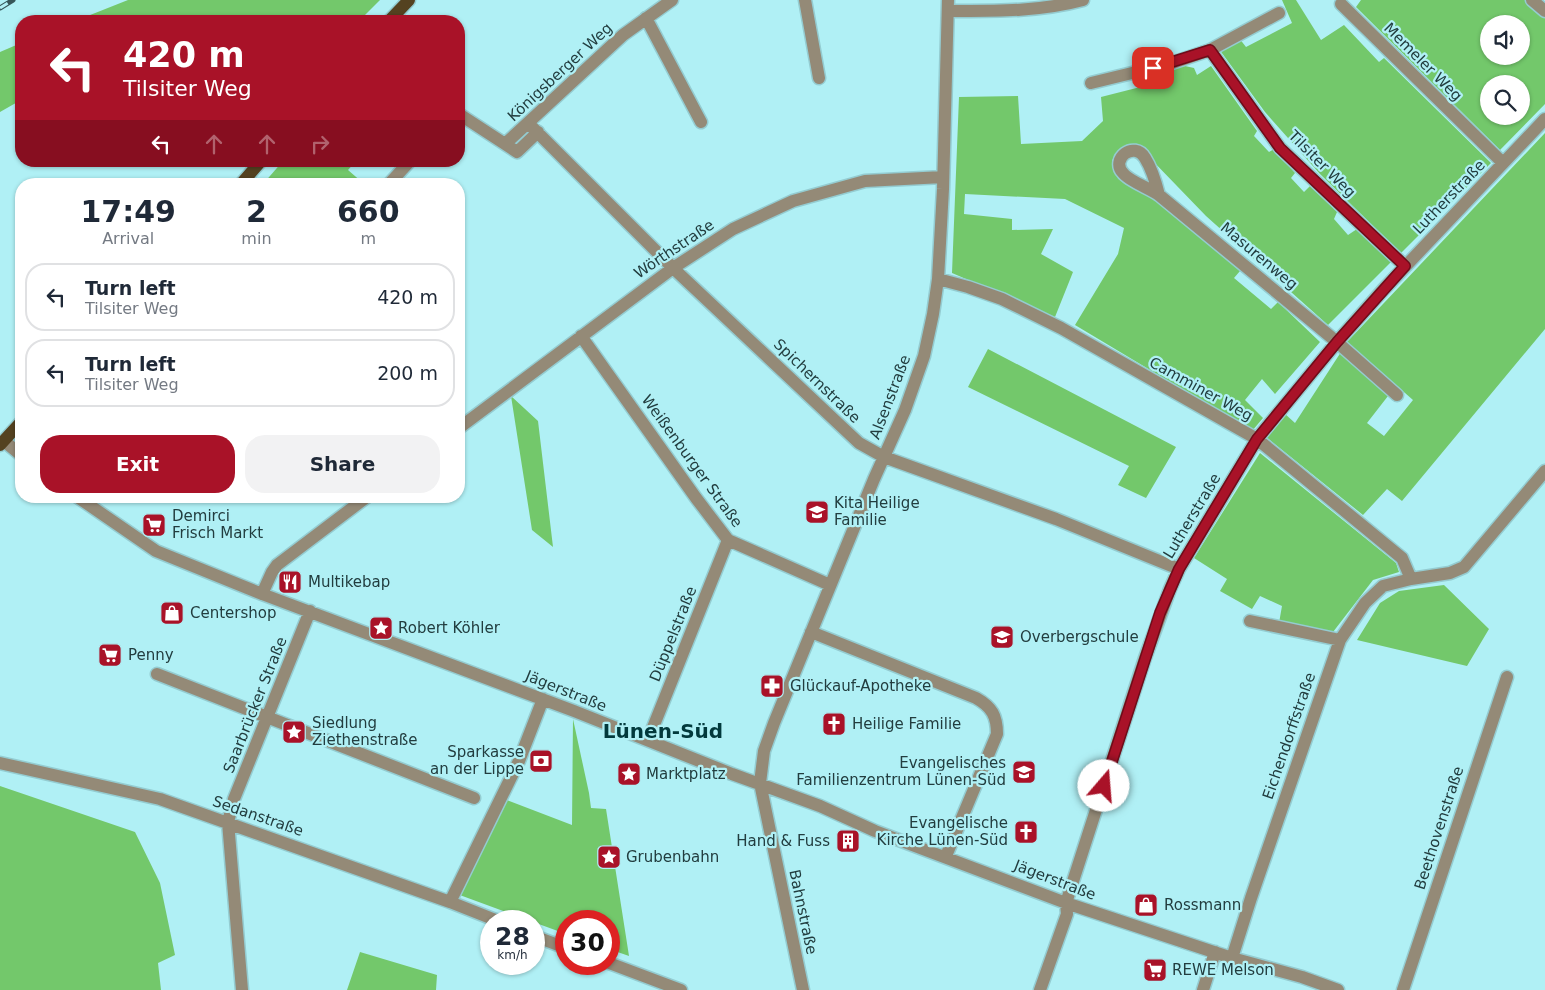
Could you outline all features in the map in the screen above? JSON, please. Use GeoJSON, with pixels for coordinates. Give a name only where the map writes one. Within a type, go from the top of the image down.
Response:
{"type":"FeatureCollection","features":[{"type":"Feature","properties":{"kind":"main road"},"geometry":{"type":"LineString","coordinates":[[394,15],[408,0]]}},
{"type":"Feature","properties":{"kind":"main road"},"geometry":{"type":"LineString","coordinates":[[246,178],[256,167]]}},
{"type":"Feature","properties":{"kind":"main road"},"geometry":{"type":"LineString","coordinates":[[2,443],[15,429]]}},
{"type":"Feature","properties":{"kind":"street","name":"Königsberger Weg"},"geometry":{"type":"LineString","coordinates":[[538,132],[517,152],[505,144],[622,35],[672,0]]}},
{"type":"Feature","properties":{"kind":"street"},"geometry":{"type":"LineString","coordinates":[[805,0],[819,78]]}},
{"type":"Feature","properties":{"kind":"street"},"geometry":{"type":"LineString","coordinates":[[948,6],[992,11],[1053,6],[1082,0]]}},
{"type":"Feature","properties":{"kind":"street"},"geometry":{"type":"LineString","coordinates":[[1532,0],[1545,11]]}},
{"type":"Feature","properties":{"kind":"street","name":"Memeler Weg"},"geometry":{"type":"LineString","coordinates":[[1341,4],[1503,163]]}},
{"type":"Feature","properties":{"kind":"street","name":"Alsenstraße"},"geometry":{"type":"LineString","coordinates":[[760,783],[767,741],[919,373],[930,329],[938,279],[948,6]]}},
{"type":"Feature","properties":{"kind":"street"},"geometry":{"type":"LineString","coordinates":[[1091,83],[1169,64],[1210,50],[1279,13]]}},
{"type":"Feature","properties":{"kind":"street"},"geometry":{"type":"LineString","coordinates":[[646,18],[701,122]]}},
{"type":"Feature","properties":{"kind":"street","name":"Tilsiter Weg"},"geometry":{"type":"LineString","coordinates":[[1210,50],[1280,148],[1405,266]]}},
{"type":"Feature","properties":{"kind":"street"},"geometry":{"type":"LineString","coordinates":[[465,118],[505,144]]}},
{"type":"Feature","properties":{"kind":"street","name":"Lutherstraße"},"geometry":{"type":"LineString","coordinates":[[1040,990],[1067,914],[1066,903],[1145,658],[1160,613],[1179,569],[1257,439],[1337,342],[1405,266],[1545,119]]}},
{"type":"Feature","properties":{"kind":"street","name":"Spichernstraße"},"geometry":{"type":"LineString","coordinates":[[528,123],[673,268],[858,443],[884,457],[1056,519],[1179,569]]}},
{"type":"Feature","properties":{"kind":"street"},"geometry":{"type":"LineString","coordinates":[[394,178],[405,167]]}},
{"type":"Feature","properties":{"kind":"street","name":"Wörthstraße"},"geometry":{"type":"LineString","coordinates":[[465,423],[673,268],[733,229],[794,201],[865,181],[943,177]]}},
{"type":"Feature","properties":{"kind":"street","name":"Masurenweg"},"geometry":{"type":"LineString","coordinates":[[1159,195],[1337,342]]}},
{"type":"Feature","properties":{"kind":"street","name":"Camminer Weg"},"geometry":{"type":"LineString","coordinates":[[938,279],[1002,299],[1061,328],[1257,439],[1402,558],[1411,579]]}},
{"type":"Feature","properties":{"kind":"street","name":"Weißenburger Straße"},"geometry":{"type":"LineString","coordinates":[[581,336],[728,540],[830,585]]}},
{"type":"Feature","properties":{"kind":"street"},"geometry":{"type":"LineString","coordinates":[[1337,342],[1397,395]]}},
{"type":"Feature","properties":{"kind":"street"},"geometry":{"type":"LineString","coordinates":[[2,443],[15,451]]}},
{"type":"Feature","properties":{"kind":"street","name":"Eichendorffstraße"},"geometry":{"type":"LineString","coordinates":[[1232,958],[1340,640],[1365,603],[1383,586],[1411,579],[1450,573],[1464,567],[1545,471]]}},
{"type":"Feature","properties":{"kind":"street","name":"Jägerstraße"},"geometry":{"type":"LineString","coordinates":[[86,503],[156,551],[262,594],[543,699],[732,774],[820,806],[875,831],[946,856],[1066,903],[1232,958],[1302,977],[1338,990]]}},
{"type":"Feature","properties":{"kind":"street"},"geometry":{"type":"LineString","coordinates":[[262,594],[277,565],[359,503]]}},
{"type":"Feature","properties":{"kind":"street","name":"Düppelstraße"},"geometry":{"type":"LineString","coordinates":[[648,740],[728,540]]}},
{"type":"Feature","properties":{"kind":"street","name":"Saarbrücker Straße"},"geometry":{"type":"LineString","coordinates":[[242,990],[228,822],[234,799],[310,611]]}},
{"type":"Feature","properties":{"kind":"street"},"geometry":{"type":"LineString","coordinates":[[1250,620],[1340,640]]}},
{"type":"Feature","properties":{"kind":"street"},"geometry":{"type":"LineString","coordinates":[[811,632],[970,696],[986,704],[994,712],[997,734],[946,856]]}},
{"type":"Feature","properties":{"kind":"street"},"geometry":{"type":"LineString","coordinates":[[157,674],[474,798]]}},
{"type":"Feature","properties":{"kind":"street","name":"Beethovenstraße"},"geometry":{"type":"LineString","coordinates":[[1402,990],[1507,676]]}},
{"type":"Feature","properties":{"kind":"street"},"geometry":{"type":"LineString","coordinates":[[450,902],[519,761],[543,699]]}},
{"type":"Feature","properties":{"kind":"street","name":"Sedanstraße"},"geometry":{"type":"LineString","coordinates":[[0,763],[160,799],[480,914]]}},
{"type":"Feature","properties":{"kind":"street","name":"Bahnstraße"},"geometry":{"type":"LineString","coordinates":[[760,783],[803,990]]}},
{"type":"Feature","properties":{"kind":"street"},"geometry":{"type":"LineString","coordinates":[[1203,990],[1215,952]]}},
{"type":"Feature","properties":{"kind":"street"},"geometry":{"type":"LineString","coordinates":[[620,968],[681,990]]}},
{"type":"Feature","properties":{"kind":"green space"},"geometry":{"type":"Polygon","coordinates":[[[128,0],[380,0],[365,15],[90,15],[128,0]]]}},
{"type":"Feature","properties":{"kind":"green space"},"geometry":{"type":"Polygon","coordinates":[[[1282,0],[1296,0],[1321,40],[1344,25],[1379,62],[1384,58],[1491,163],[1401,253],[1320,174],[1265,112],[1219,49],[1239,38],[1246,47],[1292,23],[1282,0]]]}},
{"type":"Feature","properties":{"kind":"green space"},"geometry":{"type":"Polygon","coordinates":[[[1361,0],[1525,0],[1545,16],[1545,104],[1530,119],[1530,75],[1480,75],[1480,125],[1524,125],[1500,150],[1356,7],[1361,0]]]}},
{"type":"Feature","properties":{"kind":"green space"},"geometry":{"type":"Polygon","coordinates":[[[15,46],[15,103],[0,112],[0,52],[15,46]]]}},
{"type":"Feature","properties":{"kind":"green space"},"geometry":{"type":"Polygon","coordinates":[[[1185,66],[1194,68],[1197,75],[1211,66],[1257,131],[1254,136],[1269,152],[1274,149],[1295,173],[1291,178],[1304,192],[1310,186],[1337,212],[1334,219],[1348,235],[1357,229],[1393,260],[1328,325],[1206,216],[1148,156],[1134,145],[1112,160],[1120,180],[1158,198],[1240,271],[1234,278],[1271,309],[1278,302],[1320,342],[1275,394],[1262,379],[1245,400],[1263,418],[1252,431],[1075,325],[1118,254],[1124,228],[1065,199],[965,194],[964,214],[1012,219],[1012,230],[1053,229],[1041,254],[1073,272],[1055,317],[952,273],[959,97],[1018,96],[1021,144],[1082,141],[1103,121],[1101,97],[1160,82],[1159,72],[1185,66]]]}},
{"type":"Feature","properties":{"kind":"green space"},"geometry":{"type":"Polygon","coordinates":[[[1545,133],[1545,329],[1402,501],[1387,489],[1363,515],[1266,437],[1284,413],[1295,423],[1341,352],[1388,396],[1367,423],[1384,436],[1413,400],[1347,342],[1545,133]]]}},
{"type":"Feature","properties":{"kind":"green space"},"geometry":{"type":"Polygon","coordinates":[[[278,167],[351,167],[348,170],[357,178],[268,178],[278,167]]]}},
{"type":"Feature","properties":{"kind":"green space"},"geometry":{"type":"Polygon","coordinates":[[[988,349],[1176,447],[1146,498],[1118,485],[1129,466],[968,387],[988,349]]]}},
{"type":"Feature","properties":{"kind":"green space"},"geometry":{"type":"Polygon","coordinates":[[[511,396],[538,421],[553,547],[532,530],[511,396]]]}},
{"type":"Feature","properties":{"kind":"green space"},"geometry":{"type":"Polygon","coordinates":[[[1260,453],[1396,563],[1399,572],[1373,580],[1333,632],[1279,623],[1282,606],[1260,596],[1252,609],[1220,591],[1227,579],[1194,558],[1260,453]]]}},
{"type":"Feature","properties":{"kind":"green space"},"geometry":{"type":"Polygon","coordinates":[[[1444,585],[1489,629],[1467,666],[1357,640],[1380,603],[1399,591],[1444,585]]]}},
{"type":"Feature","properties":{"kind":"green space"},"geometry":{"type":"Polygon","coordinates":[[[573,719],[591,808],[606,809],[629,956],[620,953],[620,910],[555,910],[555,930],[545,926],[545,910],[501,910],[457,894],[504,799],[572,825],[573,719]]]}},
{"type":"Feature","properties":{"kind":"green space"},"geometry":{"type":"Polygon","coordinates":[[[0,786],[135,832],[160,883],[175,955],[158,963],[161,990],[0,990],[0,786]]]}},
{"type":"Feature","properties":{"kind":"green space"},"geometry":{"type":"Polygon","coordinates":[[[360,952],[437,975],[436,990],[347,990],[360,952]]]}},
{"type":"Feature","properties":{"kind":"railway"},"geometry":{"type":"LineString","coordinates":[[0,8],[13,0]]}},
{"type":"Feature","properties":{"kind":"place","name":"Kita Heilige Familie"},"geometry":{"type":"Point","coordinates":[817,512]}},
{"type":"Feature","properties":{"kind":"place","name":"Demirci Frisch Markt"},"geometry":{"type":"Point","coordinates":[154,525]}},
{"type":"Feature","properties":{"kind":"place","name":"Multikebap"},"geometry":{"type":"Point","coordinates":[290,582]}},
{"type":"Feature","properties":{"kind":"place","name":"Centershop"},"geometry":{"type":"Point","coordinates":[172,613]}},
{"type":"Feature","properties":{"kind":"place","name":"Robert Köhler"},"geometry":{"type":"Point","coordinates":[381,628]}},
{"type":"Feature","properties":{"kind":"place","name":"Overbergschule"},"geometry":{"type":"Point","coordinates":[1002,637]}},
{"type":"Feature","properties":{"kind":"place","name":"Penny"},"geometry":{"type":"Point","coordinates":[110,655]}},
{"type":"Feature","properties":{"kind":"place","name":"Glückauf-Apotheke"},"geometry":{"type":"Point","coordinates":[772,686]}},
{"type":"Feature","properties":{"kind":"place","name":"Heilige Familie"},"geometry":{"type":"Point","coordinates":[834,724]}},
{"type":"Feature","properties":{"kind":"place","name":"Siedlung Ziethenstraße"},"geometry":{"type":"Point","coordinates":[294,732]}},
{"type":"Feature","properties":{"kind":"place","name":"Sparkasse an der Lippe"},"geometry":{"type":"Point","coordinates":[541,761]}},
{"type":"Feature","properties":{"kind":"place","name":"Evangelisches Familienzentrum Lünen-Süd"},"geometry":{"type":"Point","coordinates":[1024,772]}},
{"type":"Feature","properties":{"kind":"place","name":"Marktplatz"},"geometry":{"type":"Point","coordinates":[629,774]}},
{"type":"Feature","properties":{"kind":"place","name":"Evangelische Kirche Lünen-Süd"},"geometry":{"type":"Point","coordinates":[1026,832]}},
{"type":"Feature","properties":{"kind":"place","name":"Hand & Fuss"},"geometry":{"type":"Point","coordinates":[848,841]}},
{"type":"Feature","properties":{"kind":"place","name":"Grubenbahn"},"geometry":{"type":"Point","coordinates":[609,857]}},
{"type":"Feature","properties":{"kind":"place","name":"Rossmann"},"geometry":{"type":"Point","coordinates":[1146,905]}},
{"type":"Feature","properties":{"kind":"place","name":"REWE Melson"},"geometry":{"type":"Point","coordinates":[1155,970]}},
{"type":"Feature","properties":{"kind":"district","name":"Lünen-Süd"},"geometry":{"type":"Point","coordinates":[663,731]}},
{"type":"Feature","properties":{"kind":"route"},"geometry":{"type":"LineString","coordinates":[[1104,786],[1160,613],[1179,569],[1257,439],[1337,342],[1405,266],[1280,148],[1210,50],[1153,68]]}}]}
